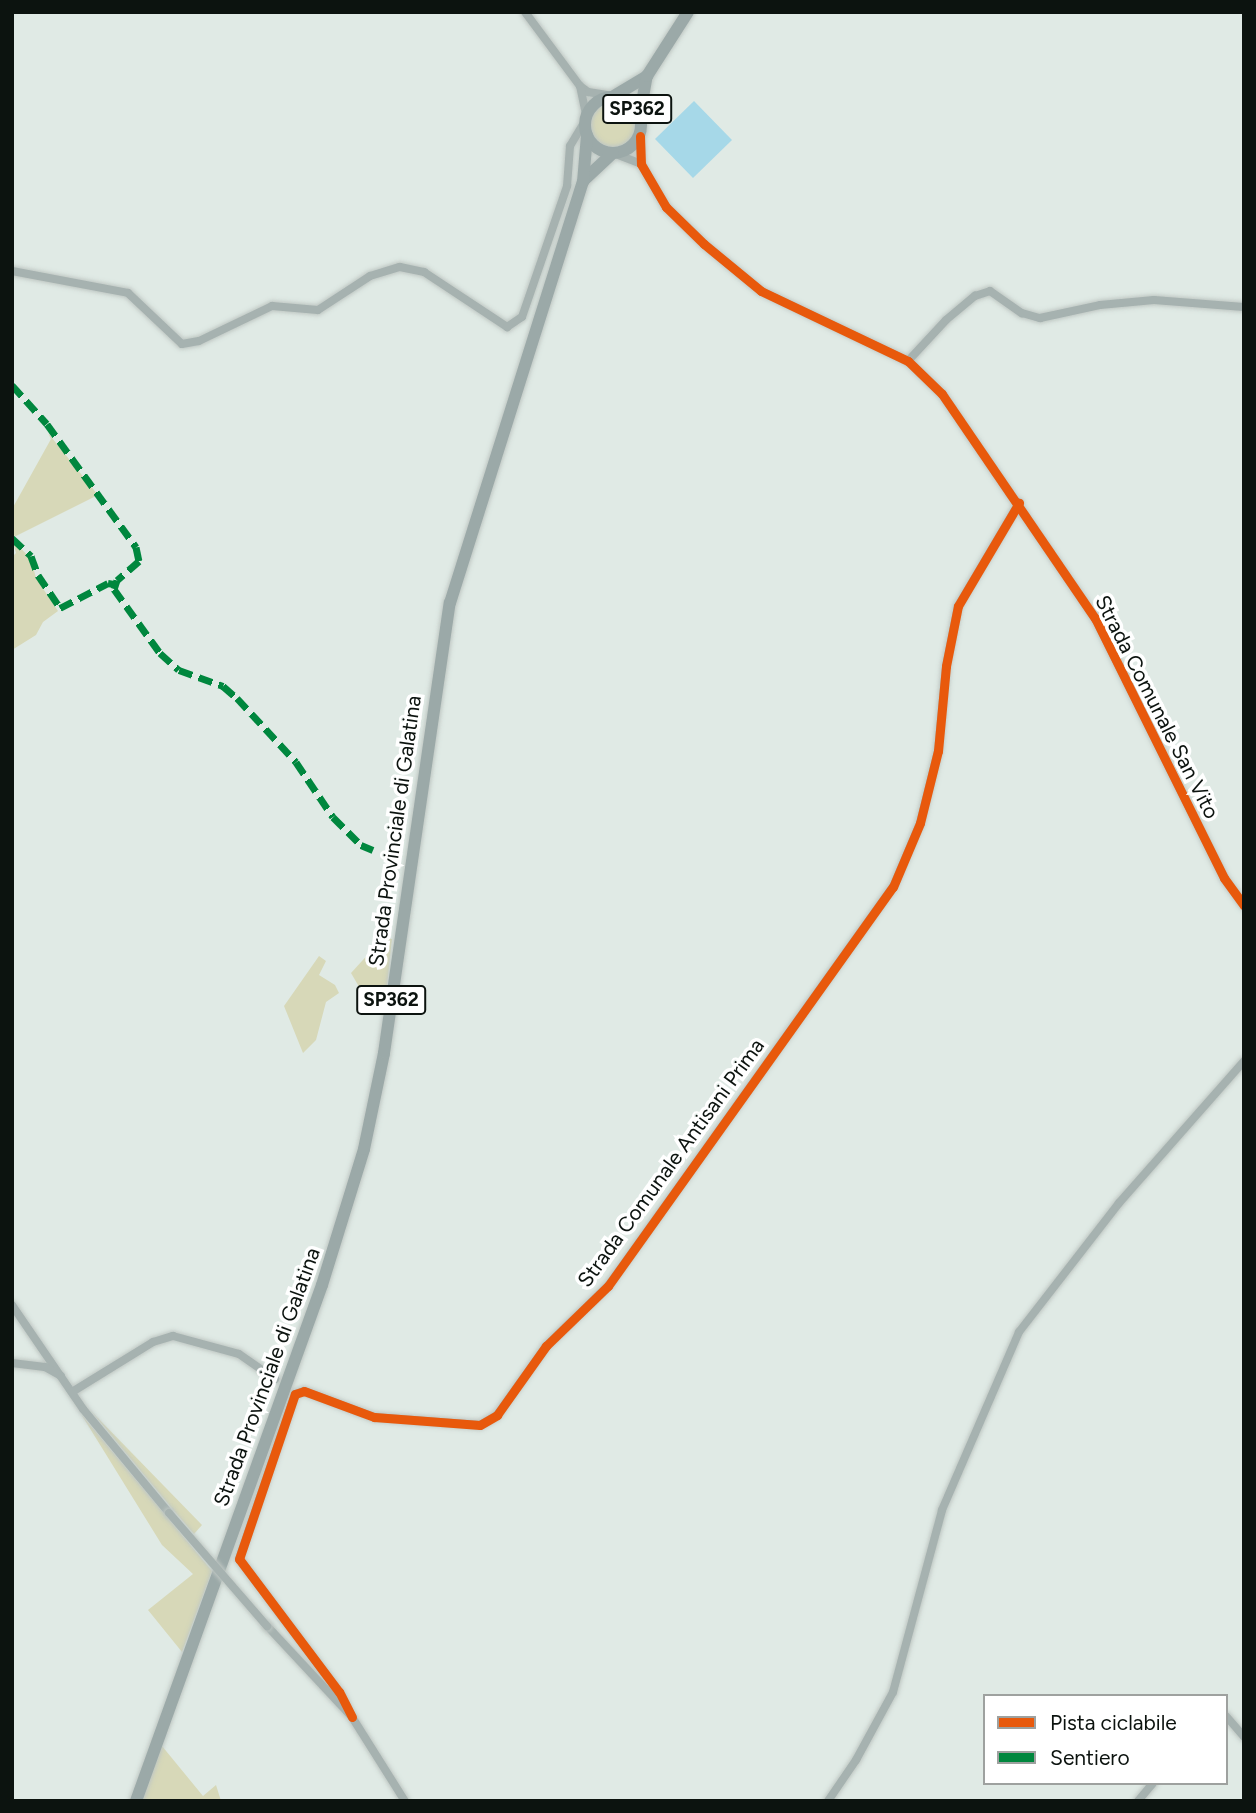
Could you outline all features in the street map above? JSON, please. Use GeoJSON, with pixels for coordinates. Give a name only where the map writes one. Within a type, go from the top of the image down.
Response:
{"type":"FeatureCollection","features":[{"type":"Feature","properties":{"kind":"main road","name":"SP362"},"geometry":{"type":"LineString","coordinates":[[640,136],[640,114],[647,76],[688,12]]}},
{"type":"Feature","properties":{"kind":"main road","name":"SP362"},"geometry":{"type":"LineString","coordinates":[[613,153],[602,151],[586,124],[593,104],[614,96],[647,76]]}},
{"type":"Feature","properties":{"kind":"main road","name":"SP362"},"geometry":{"type":"LineString","coordinates":[[614,96],[634,105],[640,114]]}},
{"type":"Feature","properties":{"kind":"main road","name":"Strada Provinciale di Galatina"},"geometry":{"type":"LineString","coordinates":[[136,1801],[322,1284],[365,1149],[384,1053],[450,603],[583,182],[586,124]]}},
{"type":"Feature","properties":{"kind":"main road","name":"Strada Provinciale di Galatina"},"geometry":{"type":"LineString","coordinates":[[583,182],[613,153],[624,151],[640,136]]}},
{"type":"Feature","properties":{"kind":"street"},"geometry":{"type":"LineString","coordinates":[[524,12],[580,86],[595,94],[614,96]]}},
{"type":"Feature","properties":{"kind":"street"},"geometry":{"type":"LineString","coordinates":[[12,271],[128,293],[182,344],[199,341],[272,306],[318,310],[370,276],[400,267],[424,272],[507,327],[522,317],[567,186],[570,146],[586,124],[580,86]]}},
{"type":"Feature","properties":{"kind":"street"},"geometry":{"type":"LineString","coordinates":[[613,153],[641,164],[640,136]]}},
{"type":"Feature","properties":{"kind":"street","name":"Strada Comunale San Vito"},"geometry":{"type":"LineString","coordinates":[[641,164],[666,207],[761,291],[908,361],[942,394],[1019,503],[1095,618],[1224,878],[1244,906]]}},
{"type":"Feature","properties":{"kind":"street"},"geometry":{"type":"LineString","coordinates":[[908,361],[946,320],[975,296],[990,291],[1022,313],[1040,318],[1100,304],[1154,300],[1244,307]]}},
{"type":"Feature","properties":{"kind":"street","name":"Strada Comunale Antisani Prima"},"geometry":{"type":"LineString","coordinates":[[352,1717],[344,1700],[239,1559],[295,1394],[304,1391],[374,1418],[480,1425],[496,1415],[546,1346],[608,1286],[893,887],[920,823],[938,751],[946,666],[958,606],[1019,503]]}},
{"type":"Feature","properties":{"kind":"street"},"geometry":{"type":"LineString","coordinates":[[828,1801],[856,1760],[893,1692],[942,1510],[1019,1332],[1119,1203],[1244,1061]]}},
{"type":"Feature","properties":{"kind":"street"},"geometry":{"type":"LineString","coordinates":[[12,1305],[72,1392],[169,1513],[267,1626],[352,1717],[405,1801]]}},
{"type":"Feature","properties":{"kind":"street"},"geometry":{"type":"LineString","coordinates":[[72,1392],[153,1342],[173,1336],[239,1354],[275,1378]]}},
{"type":"Feature","properties":{"kind":"street"},"geometry":{"type":"LineString","coordinates":[[12,1363],[45,1367],[63,1378]]}},
{"type":"Feature","properties":{"kind":"street"},"geometry":{"type":"LineString","coordinates":[[1228,1718],[1244,1737]]}},
{"type":"Feature","properties":{"kind":"street"},"geometry":{"type":"LineString","coordinates":[[1138,1801],[1151,1785]]}},
{"type":"Feature","properties":{"kind":"green space"},"geometry":{"type":"Polygon","coordinates":[[[613,103],[628,110],[635,125],[628,140],[613,147],[598,140],[591,125],[598,110],[613,103]]]}},
{"type":"Feature","properties":{"kind":"green space"},"geometry":{"type":"Polygon","coordinates":[[[48,433],[98,495],[12,538],[12,509],[51,439],[48,433]]]}},
{"type":"Feature","properties":{"kind":"green space"},"geometry":{"type":"Polygon","coordinates":[[[12,539],[31,559],[36,578],[58,611],[43,622],[36,635],[12,650],[12,557],[16,553],[12,539]]]}},
{"type":"Feature","properties":{"kind":"green space"},"geometry":{"type":"Polygon","coordinates":[[[383,938],[392,939],[387,986],[365,997],[351,973],[383,938]]]}},
{"type":"Feature","properties":{"kind":"green space"},"geometry":{"type":"Polygon","coordinates":[[[319,956],[326,961],[319,975],[335,985],[339,993],[326,1002],[316,1040],[303,1053],[284,1006],[319,956]]]}},
{"type":"Feature","properties":{"kind":"green space"},"geometry":{"type":"Polygon","coordinates":[[[91,1411],[202,1525],[194,1534],[175,1512],[91,1411]]]}},
{"type":"Feature","properties":{"kind":"green space"},"geometry":{"type":"Polygon","coordinates":[[[81,1414],[212,1571],[182,1652],[148,1610],[193,1574],[162,1545],[81,1414]]]}},
{"type":"Feature","properties":{"kind":"green space"},"geometry":{"type":"Polygon","coordinates":[[[162,1746],[203,1796],[216,1785],[221,1801],[142,1801],[162,1746]]]}},
{"type":"Feature","properties":{"kind":"water"},"geometry":{"type":"Polygon","coordinates":[[[694,101],[732,140],[693,178],[655,139],[694,101]]]}},
{"type":"Feature","properties":{"kind":"marked path"},"geometry":{"type":"LineString","coordinates":[[12,385],[47,424],[136,547],[139,561],[117,580],[114,589],[160,653],[179,670],[223,686],[237,698],[296,762],[333,817],[361,845],[373,850]]}},
{"type":"Feature","properties":{"kind":"marked path"},"geometry":{"type":"LineString","coordinates":[[12,538],[31,556],[38,575],[60,608],[108,583],[114,584]]}},
{"type":"Feature","properties":{"kind":"cycle path"},"geometry":{"type":"LineString","coordinates":[[640,136],[641,164],[666,207],[704,244],[761,291],[908,361],[942,394],[1095,618],[1224,878],[1244,906]]}},
{"type":"Feature","properties":{"kind":"cycle path"},"geometry":{"type":"LineString","coordinates":[[352,1717],[339,1692],[239,1559],[295,1394],[304,1391],[374,1417],[480,1425],[497,1415],[546,1346],[608,1286],[893,887],[920,823],[938,751],[946,666],[958,606],[1019,503]]}}]}
